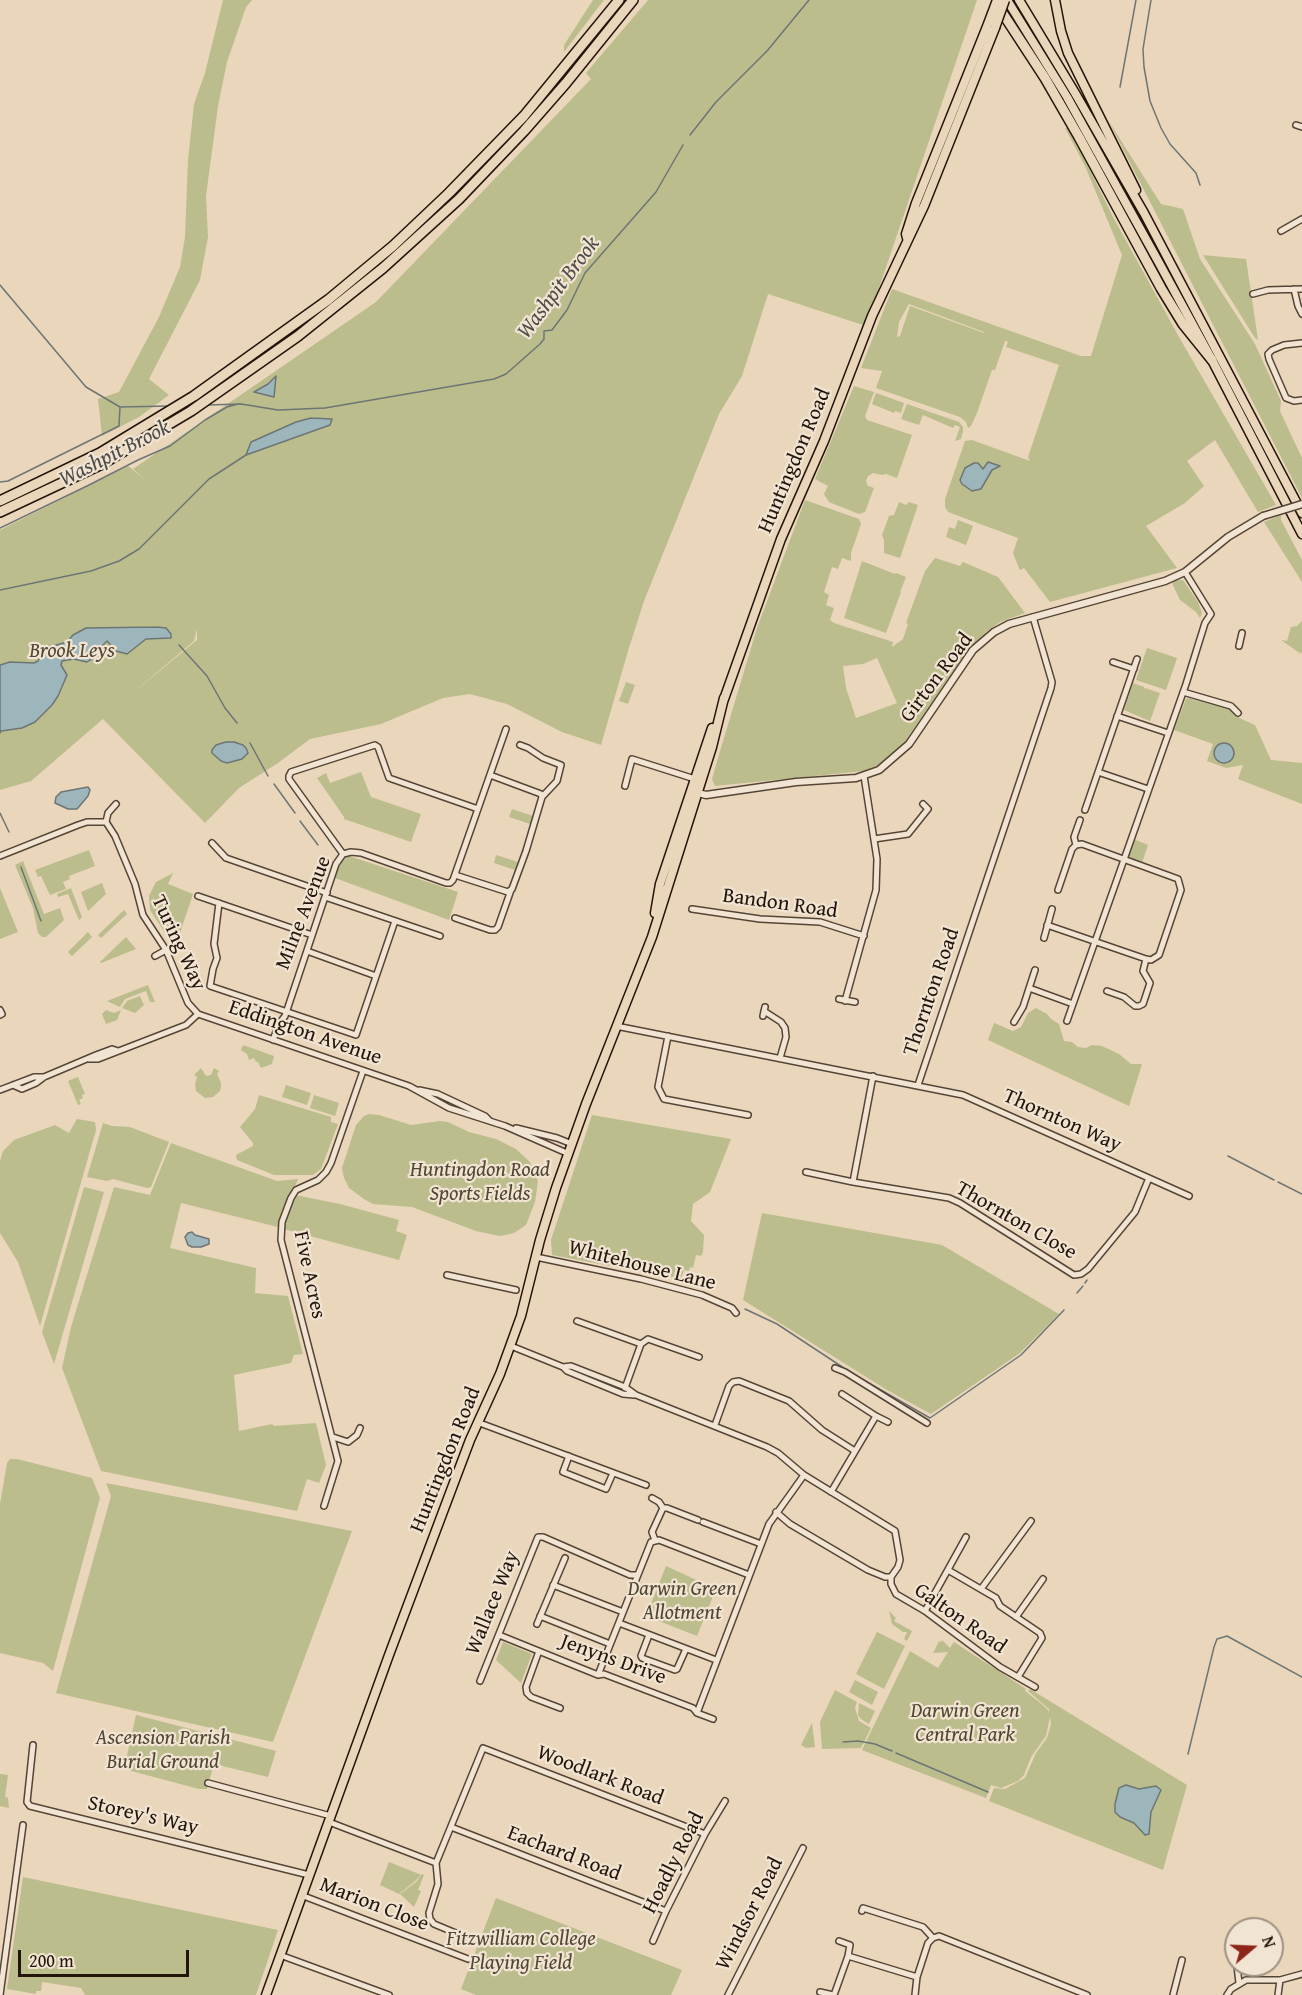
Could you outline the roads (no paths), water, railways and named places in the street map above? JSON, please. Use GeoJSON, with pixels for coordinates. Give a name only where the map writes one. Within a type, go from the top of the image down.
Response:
{"type":"FeatureCollection","features":[{"type":"Feature","properties":{"kind":"highway"},"geometry":{"type":"LineString","coordinates":[[0,512],[102,464],[191,411],[298,336],[332,309],[387,264],[459,199],[566,83],[633,0]]}},
{"type":"Feature","properties":{"kind":"highway"},"geometry":{"type":"LineString","coordinates":[[616,22],[640,0]]}},
{"type":"Feature","properties":{"kind":"highway"},"geometry":{"type":"LineString","coordinates":[[995,0],[1045,78],[1161,288],[1183,324],[1212,360]]}},
{"type":"Feature","properties":{"kind":"highway"},"geometry":{"type":"LineString","coordinates":[[0,501],[100,453],[194,396],[328,300],[393,246],[450,193],[524,116],[617,3]]}},
{"type":"Feature","properties":{"kind":"main road","name":"Huntingdon Road"},"geometry":{"type":"LineString","coordinates":[[991,26],[995,0]]}},
{"type":"Feature","properties":{"kind":"main road","name":"Huntingdon Road"},"geometry":{"type":"LineString","coordinates":[[266,1995],[381,1676],[477,1422],[501,1374],[511,1346],[556,1188],[616,1026],[652,937],[660,884],[781,539],[824,441],[872,316],[907,241],[906,234],[991,26],[1005,0]]}},
{"type":"Feature","properties":{"kind":"main road"},"geometry":{"type":"LineString","coordinates":[[1005,0],[1015,12],[1067,97],[1212,360],[1302,534]]}},
{"type":"Feature","properties":{"kind":"main road"},"geometry":{"type":"LineString","coordinates":[[1019,0],[1144,213],[1302,513]]}},
{"type":"Feature","properties":{"kind":"main road"},"geometry":{"type":"LineString","coordinates":[[1055,0],[1068,53],[1127,168],[1144,213]]}},
{"type":"Feature","properties":{"kind":"street"},"geometry":{"type":"LineString","coordinates":[[1281,231],[1302,219]]}},
{"type":"Feature","properties":{"kind":"street"},"geometry":{"type":"LineString","coordinates":[[1294,289],[1302,314]]}},
{"type":"Feature","properties":{"kind":"street"},"geometry":{"type":"LineString","coordinates":[[1253,294],[1268,290],[1302,289]]}},
{"type":"Feature","properties":{"kind":"street"},"geometry":{"type":"LineString","coordinates":[[1302,343],[1284,345],[1268,354],[1286,398],[1294,402],[1302,400]]}},
{"type":"Feature","properties":{"kind":"street","name":"Girton Road"},"geometry":{"type":"LineString","coordinates":[[694,792],[706,795],[864,776],[879,770],[909,744],[973,650],[994,632],[1033,617],[1166,581],[1185,572],[1228,537],[1263,516],[1302,504]]}},
{"type":"Feature","properties":{"kind":"street"},"geometry":{"type":"LineString","coordinates":[[1067,1021],[1184,692],[1205,623],[1211,614],[1185,572]]}},
{"type":"Feature","properties":{"kind":"street","name":"Thornton Road"},"geometry":{"type":"LineString","coordinates":[[616,1026],[918,1085],[1051,688],[1052,682],[1033,617]]}},
{"type":"Feature","properties":{"kind":"street"},"geometry":{"type":"LineString","coordinates":[[1239,646],[1242,633]]}},
{"type":"Feature","properties":{"kind":"street"},"geometry":{"type":"LineString","coordinates":[[1085,810],[1137,660]]}},
{"type":"Feature","properties":{"kind":"street"},"geometry":{"type":"LineString","coordinates":[[1113,662],[1134,669]]}},
{"type":"Feature","properties":{"kind":"street"},"geometry":{"type":"LineString","coordinates":[[1184,692],[1231,706],[1238,713]]}},
{"type":"Feature","properties":{"kind":"street"},"geometry":{"type":"LineString","coordinates":[[1118,716],[1168,733]]}},
{"type":"Feature","properties":{"kind":"street"},"geometry":{"type":"LineString","coordinates":[[506,729],[455,874],[505,892],[512,889]]}},
{"type":"Feature","properties":{"kind":"street"},"geometry":{"type":"LineString","coordinates":[[343,854],[289,779],[291,772],[375,745],[378,747],[389,778],[478,809]]}},
{"type":"Feature","properties":{"kind":"street"},"geometry":{"type":"LineString","coordinates":[[455,918],[490,930],[498,927],[530,840],[542,797],[557,780],[561,768],[559,763],[543,758],[528,747],[520,745]]}},
{"type":"Feature","properties":{"kind":"street"},"geometry":{"type":"LineString","coordinates":[[625,786],[632,759],[698,780]]}},
{"type":"Feature","properties":{"kind":"street"},"geometry":{"type":"LineString","coordinates":[[1098,772],[1148,789]]}},
{"type":"Feature","properties":{"kind":"street"},"geometry":{"type":"LineString","coordinates":[[490,775],[539,792],[542,797]]}},
{"type":"Feature","properties":{"kind":"street"},"geometry":{"type":"LineString","coordinates":[[855,1002],[842,1000],[864,936],[876,890],[877,859],[864,776]]}},
{"type":"Feature","properties":{"kind":"street"},"geometry":{"type":"LineString","coordinates":[[0,856],[87,822],[106,822],[108,813],[116,804]]}},
{"type":"Feature","properties":{"kind":"street"},"geometry":{"type":"LineString","coordinates":[[874,839],[908,834],[928,809],[923,804]]}},
{"type":"Feature","properties":{"kind":"street"},"geometry":{"type":"LineString","coordinates":[[1076,845],[1074,837],[1080,820]]}},
{"type":"Feature","properties":{"kind":"street","name":"Turing Way"},"geometry":{"type":"LineString","coordinates":[[106,822],[115,836],[135,884],[143,915],[166,950],[188,1003],[198,1014]]}},
{"type":"Feature","properties":{"kind":"street"},"geometry":{"type":"LineString","coordinates":[[212,843],[226,858],[440,936]]}},
{"type":"Feature","properties":{"kind":"street"},"geometry":{"type":"LineString","coordinates":[[1047,925],[1151,960],[1159,955],[1181,886],[1176,877],[1082,844],[1072,849],[1058,890]]}},
{"type":"Feature","properties":{"kind":"street","name":"Milne Avenue"},"geometry":{"type":"LineString","coordinates":[[273,1040],[286,1011],[336,864],[343,854],[361,853],[446,883],[453,880],[455,874]]}},
{"type":"Feature","properties":{"kind":"street"},"geometry":{"type":"LineString","coordinates":[[198,896],[312,935]]}},
{"type":"Feature","properties":{"kind":"street"},"geometry":{"type":"LineString","coordinates":[[219,903],[214,944],[217,958],[210,986],[356,1035],[395,921]]}},
{"type":"Feature","properties":{"kind":"street","name":"Bandon Road"},"geometry":{"type":"LineString","coordinates":[[692,909],[760,920],[820,922],[864,936]]}},
{"type":"Feature","properties":{"kind":"street"},"geometry":{"type":"LineString","coordinates":[[1044,938],[1052,909]]}},
{"type":"Feature","properties":{"kind":"street"},"geometry":{"type":"LineString","coordinates":[[155,956],[166,950]]}},
{"type":"Feature","properties":{"kind":"street"},"geometry":{"type":"LineString","coordinates":[[307,951],[376,976]]}},
{"type":"Feature","properties":{"kind":"street"},"geometry":{"type":"LineString","coordinates":[[1107,991],[1124,997],[1135,1006],[1143,1004],[1150,983],[1143,971],[1146,959]]}},
{"type":"Feature","properties":{"kind":"street"},"geometry":{"type":"LineString","coordinates":[[1014,1022],[1023,1007],[1035,970]]}},
{"type":"Feature","properties":{"kind":"street"},"geometry":{"type":"LineString","coordinates":[[1029,988],[1073,1004]]}},
{"type":"Feature","properties":{"kind":"street"},"geometry":{"type":"LineString","coordinates":[[764,1011],[781,1022],[785,1028],[786,1037],[780,1058]]}},
{"type":"Feature","properties":{"kind":"street","name":"Eddington Avenue"},"geometry":{"type":"LineString","coordinates":[[0,1090],[119,1051],[186,1025],[198,1014],[417,1090],[438,1094],[490,1120],[569,1154]]}},
{"type":"Feature","properties":{"kind":"street"},"geometry":{"type":"LineString","coordinates":[[668,1036],[658,1087],[664,1099],[748,1115]]}},
{"type":"Feature","properties":{"kind":"street","name":"Five Acres"},"geometry":{"type":"LineString","coordinates":[[324,1506],[338,1461],[281,1240],[282,1222],[296,1190],[318,1179],[331,1163],[363,1071]]}},
{"type":"Feature","properties":{"kind":"street"},"geometry":{"type":"LineString","coordinates":[[854,1182],[873,1076]]}},
{"type":"Feature","properties":{"kind":"street","name":"Thornton Way"},"geometry":{"type":"LineString","coordinates":[[918,1085],[963,1095],[1189,1196]]}},
{"type":"Feature","properties":{"kind":"street","name":"Eddington Avenue"},"geometry":{"type":"LineString","coordinates":[[506,1126],[529,1130],[572,1144]]}},
{"type":"Feature","properties":{"kind":"street","name":"Thornton Close"},"geometry":{"type":"LineString","coordinates":[[806,1172],[949,1198],[1074,1275],[1082,1274],[1088,1269],[1135,1212],[1149,1179]]}},
{"type":"Feature","properties":{"kind":"street","name":"Whitehouse Lane"},"geometry":{"type":"LineString","coordinates":[[536,1257],[641,1279],[702,1295],[732,1308],[736,1313]]}},
{"type":"Feature","properties":{"kind":"street"},"geometry":{"type":"LineString","coordinates":[[447,1275],[516,1290]]}},
{"type":"Feature","properties":{"kind":"street"},"geometry":{"type":"LineString","coordinates":[[577,1321],[641,1344]]}},
{"type":"Feature","properties":{"kind":"street"},"geometry":{"type":"LineString","coordinates":[[623,1394],[641,1344],[648,1339],[699,1357]]}},
{"type":"Feature","properties":{"kind":"street"},"geometry":{"type":"LineString","coordinates":[[511,1346],[623,1394],[636,1395]]}},
{"type":"Feature","properties":{"kind":"street"},"geometry":{"type":"LineString","coordinates":[[563,1367],[571,1366],[625,1387],[636,1395]]}},
{"type":"Feature","properties":{"kind":"street"},"geometry":{"type":"LineString","coordinates":[[835,1368],[927,1423]]}},
{"type":"Feature","properties":{"kind":"street"},"geometry":{"type":"LineString","coordinates":[[715,1425],[729,1386],[738,1382],[789,1401],[822,1430],[855,1451]]}},
{"type":"Feature","properties":{"kind":"street"},"geometry":{"type":"LineString","coordinates":[[842,1394],[888,1422]]}},
{"type":"Feature","properties":{"kind":"street","name":"Galton Road"},"geometry":{"type":"LineString","coordinates":[[636,1395],[767,1447],[804,1475],[895,1531],[900,1560],[891,1577],[891,1584],[896,1594],[925,1611],[1000,1667],[1035,1687]]}},
{"type":"Feature","properties":{"kind":"street"},"geometry":{"type":"LineString","coordinates":[[831,1492],[876,1416]]}},
{"type":"Feature","properties":{"kind":"street"},"geometry":{"type":"LineString","coordinates":[[477,1422],[646,1485]]}},
{"type":"Feature","properties":{"kind":"street"},"geometry":{"type":"LineString","coordinates":[[333,1437],[348,1442],[357,1435],[360,1428]]}},
{"type":"Feature","properties":{"kind":"street"},"geometry":{"type":"LineString","coordinates":[[569,1456],[563,1472],[606,1489],[613,1473]]}},
{"type":"Feature","properties":{"kind":"street"},"geometry":{"type":"LineString","coordinates":[[697,1713],[760,1544],[776,1512],[804,1475]]}},
{"type":"Feature","properties":{"kind":"street"},"geometry":{"type":"LineString","coordinates":[[652,1498],[663,1508],[760,1544]]}},
{"type":"Feature","properties":{"kind":"street"},"geometry":{"type":"LineString","coordinates":[[655,1540],[652,1533],[663,1508]]}},
{"type":"Feature","properties":{"kind":"street"},"geometry":{"type":"LineString","coordinates":[[776,1512],[790,1524],[868,1570],[891,1577]]}},
{"type":"Feature","properties":{"kind":"street"},"geometry":{"type":"LineString","coordinates":[[981,1589],[1031,1521]]}},
{"type":"Feature","properties":{"kind":"street","name":"Wallace Way"},"geometry":{"type":"LineString","coordinates":[[480,1681],[538,1537],[543,1537],[634,1577],[637,1575]]}},
{"type":"Feature","properties":{"kind":"street"},"geometry":{"type":"LineString","coordinates":[[925,1611],[966,1538]]}},
{"type":"Feature","properties":{"kind":"street"},"geometry":{"type":"LineString","coordinates":[[598,1675],[651,1542],[659,1540],[749,1575]]}},
{"type":"Feature","properties":{"kind":"street"},"geometry":{"type":"LineString","coordinates":[[537,1624],[565,1558]]}},
{"type":"Feature","properties":{"kind":"street"},"geometry":{"type":"LineString","coordinates":[[948,1570],[996,1598],[1000,1606],[1042,1635],[1018,1677]]}},
{"type":"Feature","properties":{"kind":"street"},"geometry":{"type":"LineString","coordinates":[[1017,1617],[1043,1579]]}},
{"type":"Feature","properties":{"kind":"street"},"geometry":{"type":"LineString","coordinates":[[553,1585],[623,1612]]}},
{"type":"Feature","properties":{"kind":"street"},"geometry":{"type":"LineString","coordinates":[[540,1616],[610,1644]]}},
{"type":"Feature","properties":{"kind":"street"},"geometry":{"type":"LineString","coordinates":[[619,1623],[716,1660]]}},
{"type":"Feature","properties":{"kind":"street","name":"Jenyns Drive"},"geometry":{"type":"LineString","coordinates":[[499,1635],[598,1675],[604,1674],[666,1697],[714,1719]]}},
{"type":"Feature","properties":{"kind":"street"},"geometry":{"type":"LineString","coordinates":[[649,1635],[642,1659],[677,1670],[686,1649]]}},
{"type":"Feature","properties":{"kind":"street"},"geometry":{"type":"LineString","coordinates":[[539,1651],[526,1687],[527,1693],[531,1697],[560,1708]]}},
{"type":"Feature","properties":{"kind":"street","name":"Storey's Way"},"geometry":{"type":"LineString","coordinates":[[33,1745],[27,1802],[30,1806],[309,1875]]}},
{"type":"Feature","properties":{"kind":"street","name":"Woodlark Road"},"geometry":{"type":"LineString","coordinates":[[451,1827],[483,1748],[705,1834]]}},
{"type":"Feature","properties":{"kind":"street"},"geometry":{"type":"LineString","coordinates":[[208,1783],[330,1819],[436,1863]]}},
{"type":"Feature","properties":{"kind":"street","name":"Hoadly Road"},"geometry":{"type":"LineString","coordinates":[[654,1941],[666,1911],[724,1801]]}},
{"type":"Feature","properties":{"kind":"street"},"geometry":{"type":"LineString","coordinates":[[0,1995],[23,1825]]}},
{"type":"Feature","properties":{"kind":"street"},"geometry":{"type":"LineString","coordinates":[[451,1827],[436,1863],[438,1884],[429,1913],[430,1919],[434,1924],[470,1939]]}},
{"type":"Feature","properties":{"kind":"street","name":"Eachard Road"},"geometry":{"type":"LineString","coordinates":[[451,1827],[666,1911]]}},
{"type":"Feature","properties":{"kind":"street","name":"Windsor Road"},"geometry":{"type":"LineString","coordinates":[[728,1995],[803,1848]]}},
{"type":"Feature","properties":{"kind":"street","name":"Marion Close"},"geometry":{"type":"LineString","coordinates":[[301,1895],[468,1959]]}},
{"type":"Feature","properties":{"kind":"street"},"geometry":{"type":"LineString","coordinates":[[862,1911],[863,1908],[923,1927],[933,1938]]}},
{"type":"Feature","properties":{"kind":"street"},"geometry":{"type":"LineString","coordinates":[[915,1995],[917,1977],[928,1942],[942,1936],[1087,1995]]}},
{"type":"Feature","properties":{"kind":"street"},"geometry":{"type":"LineString","coordinates":[[820,1992],[834,1995],[850,1945],[839,1941]]}},
{"type":"Feature","properties":{"kind":"street"},"geometry":{"type":"LineString","coordinates":[[280,1955],[389,1995]]}},
{"type":"Feature","properties":{"kind":"street"},"geometry":{"type":"LineString","coordinates":[[848,1956],[917,1977]]}},
{"type":"Feature","properties":{"kind":"street"},"geometry":{"type":"LineString","coordinates":[[1173,1995],[1182,1960]]}},
{"type":"Feature","properties":{"kind":"street"},"geometry":{"type":"LineString","coordinates":[[1227,1995],[1239,1983],[1255,1978],[1280,1980],[1302,1974]]}},
{"type":"Feature","properties":{"kind":"street"},"geometry":{"type":"LineString","coordinates":[[1238,1977],[1239,1983]]}},
{"type":"Feature","properties":{"kind":"street"},"geometry":{"type":"LineString","coordinates":[[1278,1995],[1280,1980]]}},
{"type":"Feature","properties":{"kind":"water"},"geometry":{"type":"Polygon","coordinates":[[[276,376],[274,397],[254,392],[268,384],[276,376]]]}},
{"type":"Feature","properties":{"kind":"water"},"geometry":{"type":"Polygon","coordinates":[[[311,418],[332,419],[330,425],[246,455],[251,442],[296,422],[311,418]]]}},
{"type":"Feature","properties":{"kind":"water"},"geometry":{"type":"Polygon","coordinates":[[[988,462],[1000,466],[992,470],[981,489],[972,491],[962,484],[960,480],[965,468],[978,463],[983,469],[988,462]]]}},
{"type":"Feature","properties":{"kind":"water"},"geometry":{"type":"Polygon","coordinates":[[[86,628],[166,628],[171,638],[146,639],[127,654],[116,651],[107,641],[96,657],[87,662],[74,659],[62,661],[61,665],[67,675],[52,705],[35,722],[22,728],[0,733],[0,665],[10,662],[34,663],[38,661],[44,649],[67,642],[73,635],[86,628]]]}},
{"type":"Feature","properties":{"kind":"water"},"geometry":{"type":"Polygon","coordinates":[[[226,742],[243,745],[248,753],[242,759],[227,763],[221,761],[212,753],[212,750],[216,745],[226,742]]]}},
{"type":"Feature","properties":{"kind":"water"},"geometry":{"type":"Polygon","coordinates":[[[1224,743],[1231,746],[1234,753],[1231,760],[1224,763],[1217,760],[1214,753],[1217,746],[1224,743]]]}},
{"type":"Feature","properties":{"kind":"water"},"geometry":{"type":"Polygon","coordinates":[[[88,787],[90,790],[88,796],[77,809],[68,809],[55,803],[56,797],[61,792],[88,787]]]}},
{"type":"Feature","properties":{"kind":"water"},"geometry":{"type":"Polygon","coordinates":[[[192,1232],[209,1239],[209,1244],[201,1247],[188,1245],[185,1237],[192,1232]]]}},
{"type":"Feature","properties":{"kind":"water"},"geometry":{"type":"Polygon","coordinates":[[[1126,1785],[1139,1789],[1156,1786],[1161,1790],[1151,1812],[1149,1834],[1145,1835],[1134,1823],[1120,1817],[1115,1812],[1119,1788],[1126,1785]]]}},
{"type":"Feature","properties":{"kind":"waterway","name":"Washpit Brook"},"geometry":{"type":"LineString","coordinates":[[690,135],[716,102],[767,51],[809,0]]}},
{"type":"Feature","properties":{"kind":"waterway"},"geometry":{"type":"LineString","coordinates":[[1120,87],[1136,0]]}},
{"type":"Feature","properties":{"kind":"waterway"},"geometry":{"type":"LineString","coordinates":[[1151,0],[1143,49],[1150,101],[1170,144],[1196,173],[1200,185]]}},
{"type":"Feature","properties":{"kind":"waterway","name":"Washpit Brook"},"geometry":{"type":"LineString","coordinates":[[208,405],[241,404],[278,410],[325,408],[494,379],[506,374],[540,344],[544,339],[544,331],[552,330],[567,310],[585,273],[656,192],[683,145]]}},
{"type":"Feature","properties":{"kind":"waterway"},"geometry":{"type":"LineString","coordinates":[[0,285],[86,387],[120,407],[119,426],[8,481],[0,482]]}},
{"type":"Feature","properties":{"kind":"waterway","name":"Washpit Brook"},"geometry":{"type":"LineString","coordinates":[[0,528],[170,446],[205,420],[227,407],[238,404]]}},
{"type":"Feature","properties":{"kind":"waterway","name":"Washpit Brook"},"geometry":{"type":"LineString","coordinates":[[120,407],[170,406]]}},
{"type":"Feature","properties":{"kind":"waterway"},"geometry":{"type":"LineString","coordinates":[[0,590],[91,571],[119,561],[139,549],[209,479],[246,455]]}},
{"type":"Feature","properties":{"kind":"waterway"},"geometry":{"type":"LineString","coordinates":[[179,645],[207,676],[225,708],[237,723]]}},
{"type":"Feature","properties":{"kind":"waterway"},"geometry":{"type":"LineString","coordinates":[[250,743],[268,776]]}},
{"type":"Feature","properties":{"kind":"waterway"},"geometry":{"type":"LineString","coordinates":[[274,784],[295,813]]}},
{"type":"Feature","properties":{"kind":"waterway"},"geometry":{"type":"LineString","coordinates":[[0,813],[9,832]]}},
{"type":"Feature","properties":{"kind":"waterway"},"geometry":{"type":"LineString","coordinates":[[300,821],[318,845]]}},
{"type":"Feature","properties":{"kind":"waterway"},"geometry":{"type":"LineString","coordinates":[[21,867],[41,921]]}},
{"type":"Feature","properties":{"kind":"waterway"},"geometry":{"type":"LineString","coordinates":[[1228,1156],[1274,1180]]}},
{"type":"Feature","properties":{"kind":"waterway"},"geometry":{"type":"LineString","coordinates":[[1278,1182],[1302,1194]]}},
{"type":"Feature","properties":{"kind":"waterway"},"geometry":{"type":"LineString","coordinates":[[1077,1293],[1083,1286]]}},
{"type":"Feature","properties":{"kind":"waterway"},"geometry":{"type":"LineString","coordinates":[[745,1309],[777,1324],[853,1374],[930,1418],[1021,1355],[1064,1310]]}},
{"type":"Feature","properties":{"kind":"waterway"},"geometry":{"type":"LineString","coordinates":[[1188,1754],[1217,1639],[1227,1636],[1302,1677]]}},
{"type":"Feature","properties":{"kind":"waterway"},"geometry":{"type":"LineString","coordinates":[[843,1742],[858,1741],[875,1744],[892,1751]]}},
{"type":"Feature","properties":{"kind":"waterway"},"geometry":{"type":"LineString","coordinates":[[896,1753],[988,1792]]}},
{"type":"Feature","properties":{"kind":"park label","name":"Brook Leys"},"geometry":{"type":"Point","coordinates":[72,652]}},
{"type":"Feature","properties":{"kind":"park label","name":"Huntingdon Road Sports Fields"},"geometry":{"type":"Point","coordinates":[480,1183]}},
{"type":"Feature","properties":{"kind":"park label","name":"Darwin Green Allotment"},"geometry":{"type":"Point","coordinates":[682,1602]}},
{"type":"Feature","properties":{"kind":"park label","name":"Darwin Green Central Park"},"geometry":{"type":"Point","coordinates":[965,1724]}},
{"type":"Feature","properties":{"kind":"park label","name":"Ascension Parish Burial Ground"},"geometry":{"type":"Point","coordinates":[163,1751]}},
{"type":"Feature","properties":{"kind":"park label","name":"Fitzwilliam College Playing Field"},"geometry":{"type":"Point","coordinates":[521,1952]}}]}
